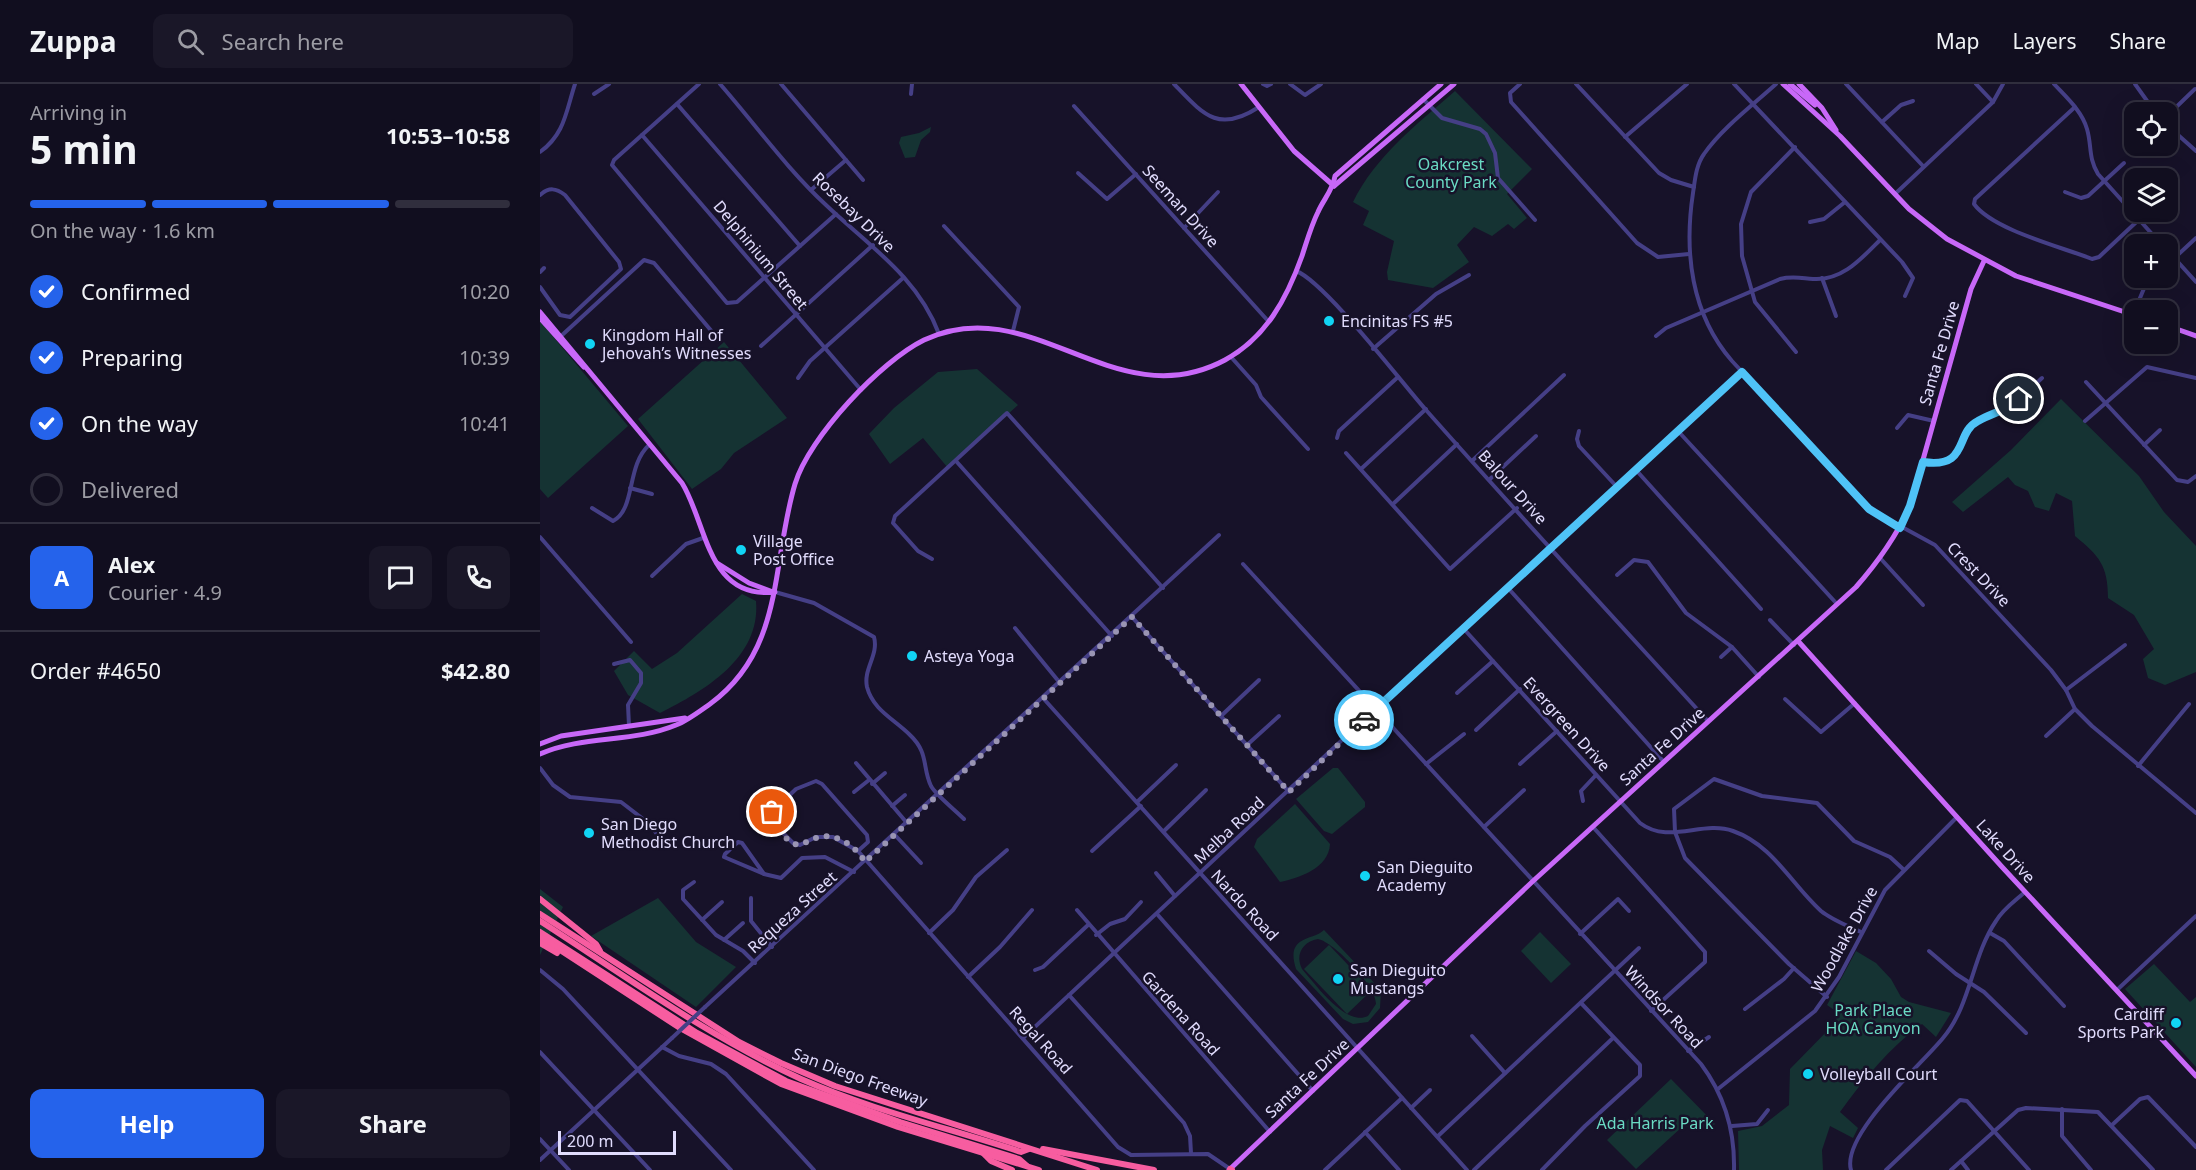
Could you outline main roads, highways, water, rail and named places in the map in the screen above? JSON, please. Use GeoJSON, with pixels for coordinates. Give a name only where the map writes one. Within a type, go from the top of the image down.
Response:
{"type":"FeatureCollection","features":[{"type":"Feature","properties":{"kind":"highway"},"geometry":{"type":"LineString","coordinates":[[540,899],[596,944],[602,954]]}},
{"type":"Feature","properties":{"kind":"highway","name":"San Diego Freeway"},"geometry":{"type":"LineString","coordinates":[[540,914],[739,1042],[781,1063],[835,1086],[1097,1170]]}},
{"type":"Feature","properties":{"kind":"highway"},"geometry":{"type":"LineString","coordinates":[[540,921],[725,1040],[801,1079],[837,1094],[1021,1152],[1029,1148]]}},
{"type":"Feature","properties":{"kind":"highway"},"geometry":{"type":"LineString","coordinates":[[540,932],[697,1033],[786,1081],[900,1122],[1019,1160],[1030,1168]]}},
{"type":"Feature","properties":{"kind":"highway","name":"San Diego Freeway"},"geometry":{"type":"LineString","coordinates":[[540,937],[728,1058],[781,1084],[859,1114],[1038,1170]]}},
{"type":"Feature","properties":{"kind":"highway"},"geometry":{"type":"LineString","coordinates":[[540,943],[633,997]]}},
{"type":"Feature","properties":{"kind":"highway"},"geometry":{"type":"LineString","coordinates":[[1016,1144],[1154,1170]]}},
{"type":"Feature","properties":{"kind":"highway"},"geometry":{"type":"LineString","coordinates":[[984,1154],[991,1161],[1012,1170]]}},
{"type":"Feature","properties":{"kind":"main road"},"geometry":{"type":"LineString","coordinates":[[1241,84],[1294,151],[1334,186]]}},
{"type":"Feature","properties":{"kind":"main road"},"geometry":{"type":"LineString","coordinates":[[1334,186],[1335,177],[1342,169],[1441,84]]}},
{"type":"Feature","properties":{"kind":"main road"},"geometry":{"type":"LineString","coordinates":[[540,754],[567,745],[664,729],[679,724],[730,688],[746,669],[763,636],[774,592],[792,496],[800,470],[821,435],[890,361],[908,348],[939,334],[981,327],[1013,331],[1111,368],[1149,376],[1170,377],[1196,372],[1231,357],[1250,343],[1279,309],[1317,214],[1334,186],[1454,84]]}},
{"type":"Feature","properties":{"kind":"main road"},"geometry":{"type":"LineString","coordinates":[[1783,84],[1840,136],[1895,195],[1929,226],[1984,261],[2016,276],[2124,310]]}},
{"type":"Feature","properties":{"kind":"main road"},"geometry":{"type":"LineString","coordinates":[[1790,84],[1805,98],[1822,108]]}},
{"type":"Feature","properties":{"kind":"main road"},"geometry":{"type":"LineString","coordinates":[[1799,84],[1822,108],[1840,136]]}},
{"type":"Feature","properties":{"kind":"main road","name":"Santa Fe Drive"},"geometry":{"type":"LineString","coordinates":[[1231,1170],[1532,882],[1796,643],[1881,559],[1910,506],[1971,289],[1984,261]]}},
{"type":"Feature","properties":{"kind":"main road"},"geometry":{"type":"LineString","coordinates":[[540,312],[687,492],[703,538],[717,563],[750,583],[774,592]]}},
{"type":"Feature","properties":{"kind":"main road"},"geometry":{"type":"LineString","coordinates":[[540,318],[560,337]]}},
{"type":"Feature","properties":{"kind":"main road"},"geometry":{"type":"LineString","coordinates":[[2178,330],[2196,336]]}},
{"type":"Feature","properties":{"kind":"main road","name":"Lake Drive"},"geometry":{"type":"LineString","coordinates":[[1796,643],[1855,703],[2025,892],[2196,1076]]}},
{"type":"Feature","properties":{"kind":"main road"},"geometry":{"type":"LineString","coordinates":[[540,744],[561,736],[687,718]]}},
{"type":"Feature","properties":{"kind":"place","name":"Encinitas FS #5"},"geometry":{"type":"Point","coordinates":[1329,321]}},
{"type":"Feature","properties":{"kind":"place","name":"Kingdom Hall of Jehovah’s Witnesses"},"geometry":{"type":"Point","coordinates":[590,344]}},
{"type":"Feature","properties":{"kind":"place","name":"Village Post Office"},"geometry":{"type":"Point","coordinates":[741,550]}},
{"type":"Feature","properties":{"kind":"place","name":"Asteya Yoga"},"geometry":{"type":"Point","coordinates":[912,656]}},
{"type":"Feature","properties":{"kind":"place","name":"San Diego Methodist Church"},"geometry":{"type":"Point","coordinates":[589,833]}},
{"type":"Feature","properties":{"kind":"place","name":"San Dieguito Academy"},"geometry":{"type":"Point","coordinates":[1365,876]}},
{"type":"Feature","properties":{"kind":"place","name":"San Dieguito Mustangs"},"geometry":{"type":"Point","coordinates":[1338,979]}},
{"type":"Feature","properties":{"kind":"place","name":"Cardiff Sports Park"},"geometry":{"type":"Point","coordinates":[2176,1023]}},
{"type":"Feature","properties":{"kind":"place","name":"Volleyball Court"},"geometry":{"type":"Point","coordinates":[1808,1074]}},
{"type":"Feature","properties":{"kind":"park label","name":"Oakcrest County Park"},"geometry":{"type":"Point","coordinates":[1451,173]}},
{"type":"Feature","properties":{"kind":"park label","name":"Park Place HOA Canyon"},"geometry":{"type":"Point","coordinates":[1873,1019]}},
{"type":"Feature","properties":{"kind":"park label","name":"Ada Harris Park"},"geometry":{"type":"Point","coordinates":[1655,1123]}}]}
